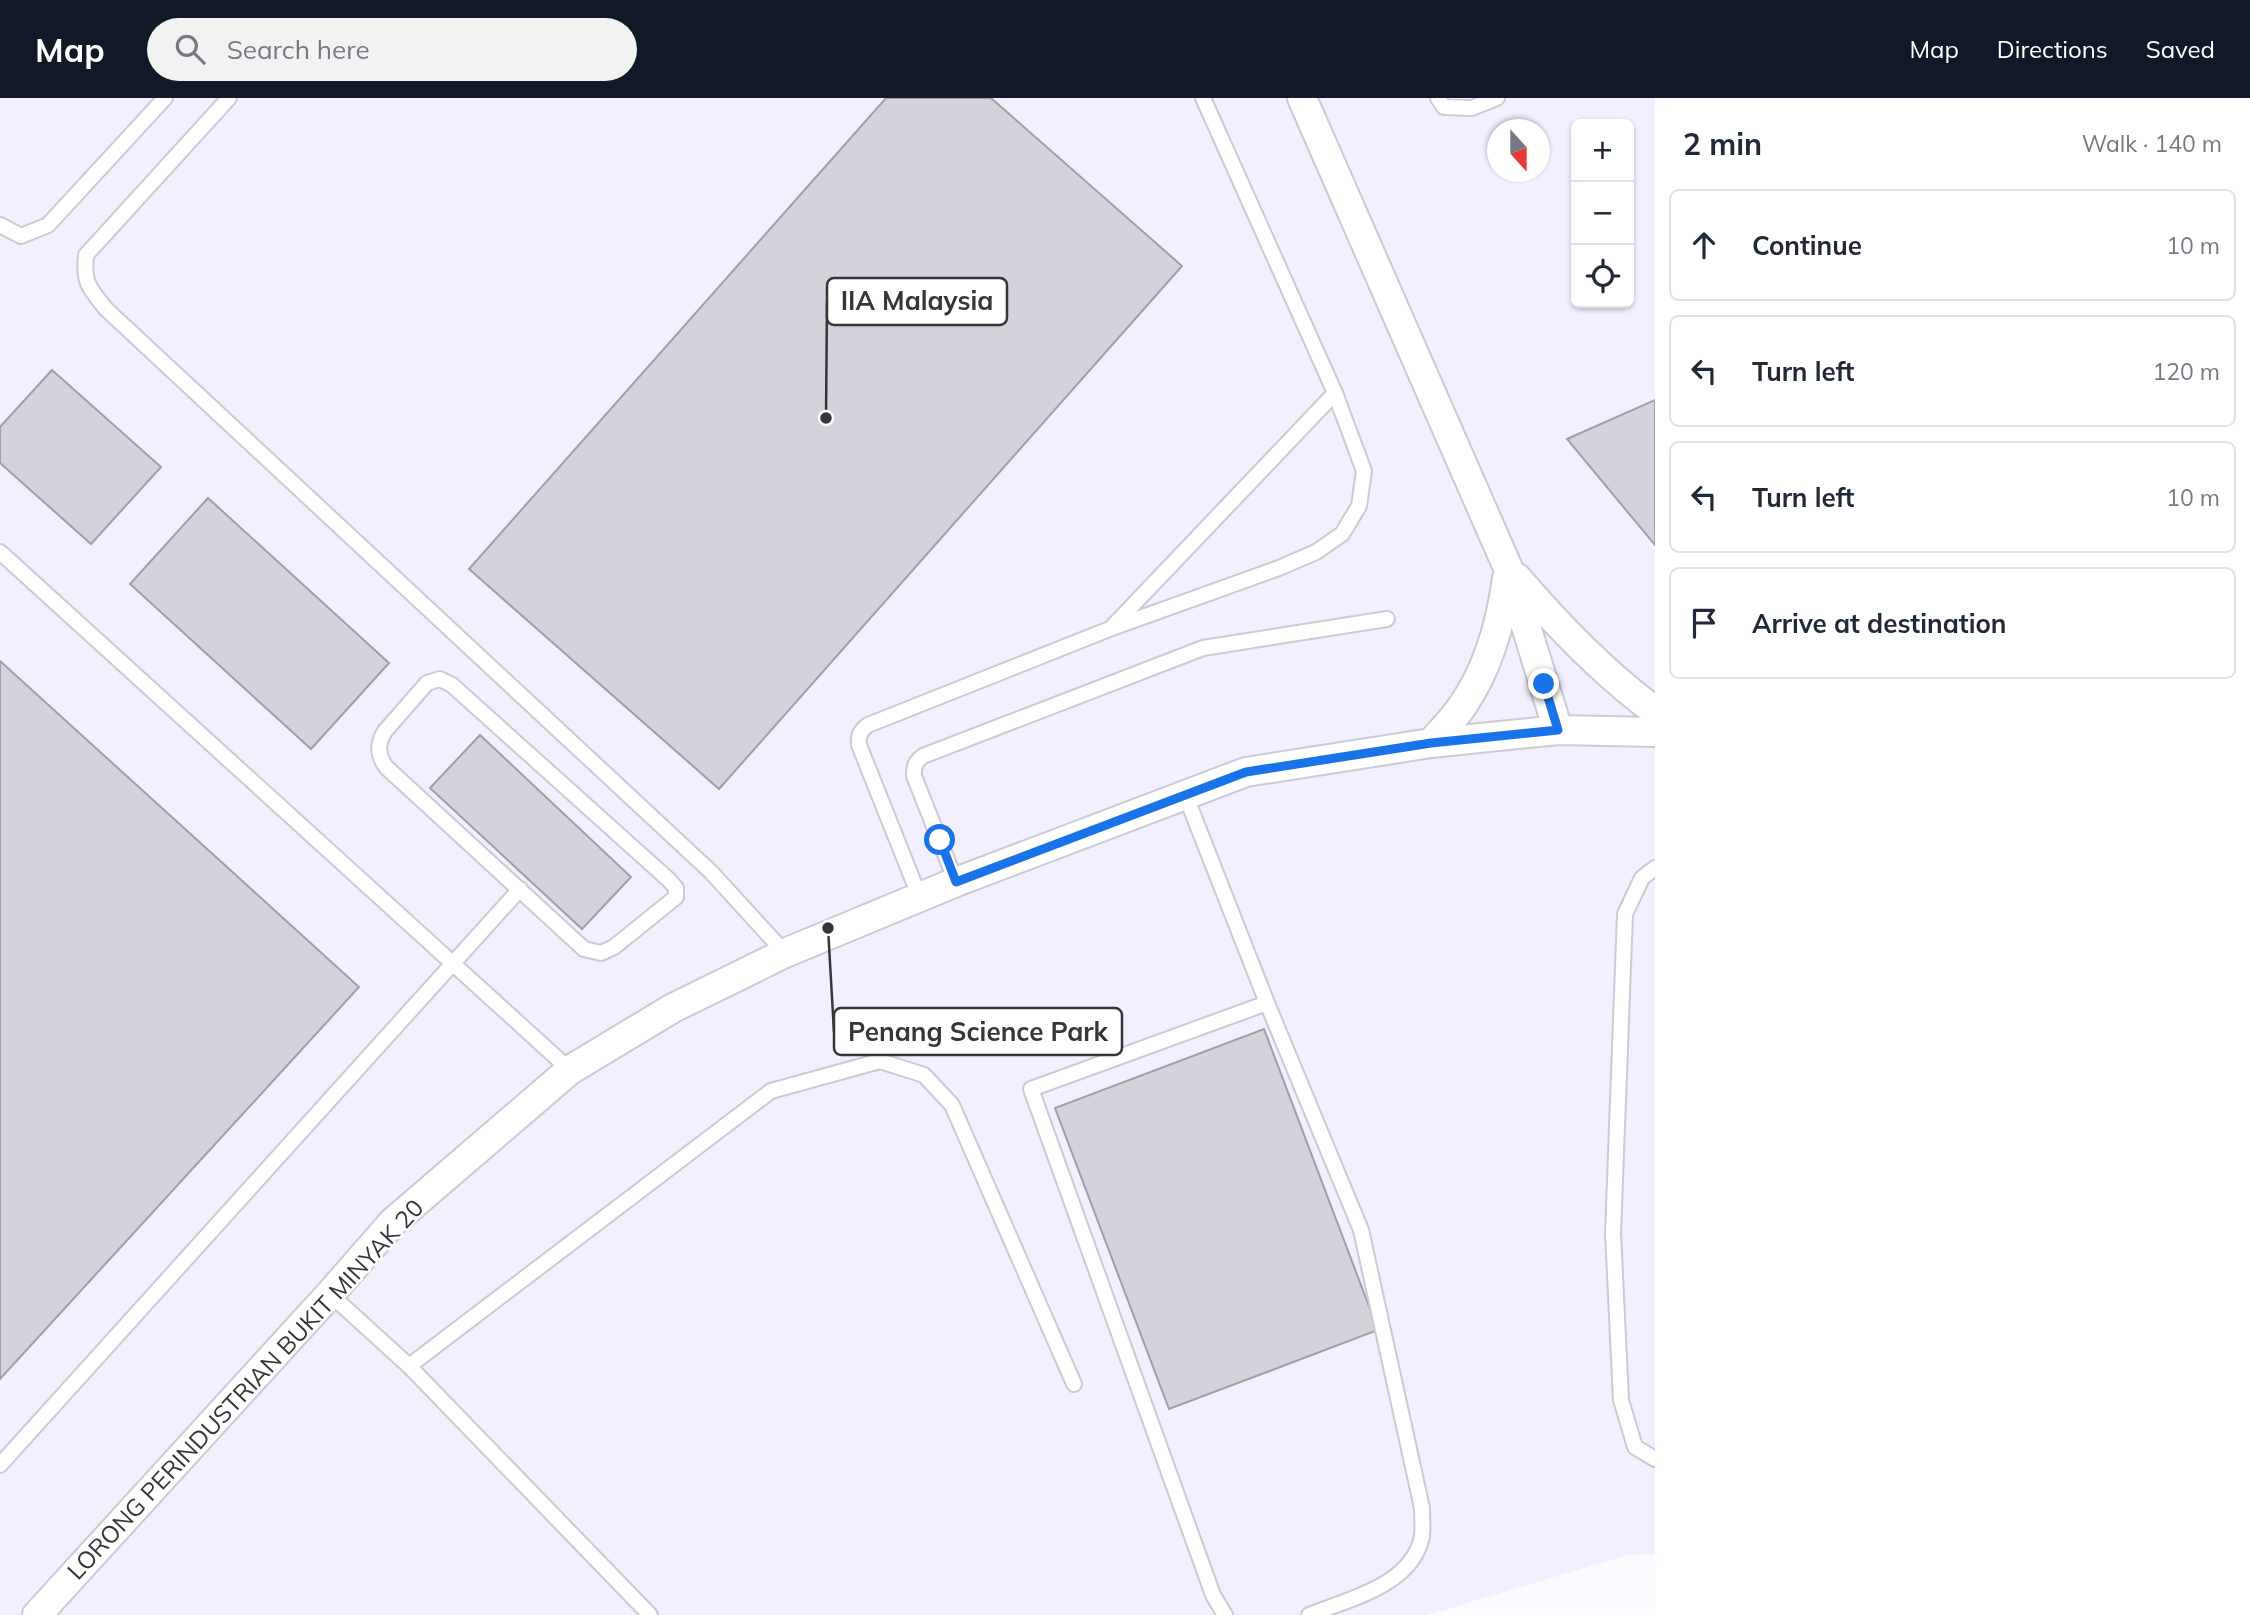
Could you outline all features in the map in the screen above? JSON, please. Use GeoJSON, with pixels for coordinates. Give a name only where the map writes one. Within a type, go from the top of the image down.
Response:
{"type":"FeatureCollection","features":[{"type":"Feature","properties":{"kind":"street"},"geometry":{"type":"LineString","coordinates":[[1302,98],[1508,568],[1558,730]]}},
{"type":"Feature","properties":{"kind":"street"},"geometry":{"type":"LineString","coordinates":[[1508,568],[1547,614],[1589,657],[1655,711]]}},
{"type":"Feature","properties":{"kind":"street"},"geometry":{"type":"LineString","coordinates":[[1431,743],[1463,705],[1486,663],[1502,617],[1508,568]]}},
{"type":"Feature","properties":{"kind":"street","name":"LORONG PERINDUSTRIAN BUKIT MINYAK 20"},"geometry":{"type":"LineString","coordinates":[[37,1615],[393,1222],[570,1070],[673,1008],[785,953],[956,882],[1246,772],[1431,743],[1558,730],[1655,732]]}},
{"type":"Feature","properties":{"kind":"lane"},"geometry":{"type":"LineString","coordinates":[[0,225],[21,236],[48,225],[165,98]]}},
{"type":"Feature","properties":{"kind":"lane"},"geometry":{"type":"LineString","coordinates":[[229,98],[86,255],[84,276],[93,293],[106,309],[712,872],[785,953]]}},
{"type":"Feature","properties":{"kind":"lane"},"geometry":{"type":"LineString","coordinates":[[920,898],[859,745],[861,730],[1112,628],[1316,552],[1342,534],[1359,506],[1364,471],[1335,393],[1203,98]]}},
{"type":"Feature","properties":{"kind":"lane"},"geometry":{"type":"LineString","coordinates":[[1438,98],[1444,107],[1472,108],[1497,98]]}},
{"type":"Feature","properties":{"kind":"lane"},"geometry":{"type":"LineString","coordinates":[[1112,628],[1335,393]]}},
{"type":"Feature","properties":{"kind":"lane"},"geometry":{"type":"LineString","coordinates":[[0,552],[570,1070]]}},
{"type":"Feature","properties":{"kind":"lane"},"geometry":{"type":"LineString","coordinates":[[956,882],[914,776],[917,760],[923,755],[1203,648],[1387,619]]}},
{"type":"Feature","properties":{"kind":"lane"},"geometry":{"type":"LineString","coordinates":[[440,679],[452,685],[669,880],[676,888],[676,897],[614,947],[601,953],[584,949],[520,889],[386,767],[381,759],[378,750],[385,731],[426,683],[440,679]]}},
{"type":"Feature","properties":{"kind":"lane"},"geometry":{"type":"LineString","coordinates":[[1185,794],[1362,1230],[1422,1508],[1422,1537],[1411,1564],[1391,1582],[1309,1615]]}},
{"type":"Feature","properties":{"kind":"lane"},"geometry":{"type":"LineString","coordinates":[[1655,868],[1642,877],[1625,914],[1613,1233],[1621,1400],[1635,1447],[1655,1459]]}},
{"type":"Feature","properties":{"kind":"lane"},"geometry":{"type":"LineString","coordinates":[[0,1465],[520,889]]}},
{"type":"Feature","properties":{"kind":"lane"},"geometry":{"type":"LineString","coordinates":[[1226,1615],[1213,1595],[1031,1089],[1268,1003]]}},
{"type":"Feature","properties":{"kind":"lane"},"geometry":{"type":"LineString","coordinates":[[409,1366],[771,1091],[880,1061],[924,1075],[952,1105],[1074,1384]]}},
{"type":"Feature","properties":{"kind":"lane"},"geometry":{"type":"LineString","coordinates":[[330,1294],[409,1366],[650,1615]]}},
{"type":"Feature","properties":{"kind":"shaded area"},"geometry":{"type":"Polygon","coordinates":[[[0,98],[1655,98],[1655,1554],[1628,1555],[1427,1615],[0,1615],[0,98]]]}},
{"type":"Feature","properties":{"kind":"building"},"geometry":{"type":"Polygon","coordinates":[[[886,98],[991,98],[1182,266],[719,789],[469,569],[886,98]]]}},
{"type":"Feature","properties":{"kind":"building"},"geometry":{"type":"Polygon","coordinates":[[[52,370],[161,467],[91,544],[0,463],[0,427],[52,370]]]}},
{"type":"Feature","properties":{"kind":"building"},"geometry":{"type":"Polygon","coordinates":[[[1655,400],[1655,545],[1567,439],[1655,400]]]}},
{"type":"Feature","properties":{"kind":"building"},"geometry":{"type":"Polygon","coordinates":[[[208,498],[389,663],[311,749],[130,584],[208,498]]]}},
{"type":"Feature","properties":{"kind":"building"},"geometry":{"type":"Polygon","coordinates":[[[0,661],[359,987],[0,1379],[0,661]]]}},
{"type":"Feature","properties":{"kind":"building"},"geometry":{"type":"Polygon","coordinates":[[[480,735],[631,877],[582,929],[430,788],[480,735]]]}},
{"type":"Feature","properties":{"kind":"building"},"geometry":{"type":"Polygon","coordinates":[[[1264,1029],[1378,1330],[1169,1409],[1055,1108],[1264,1029]]]}},
{"type":"Feature","properties":{"kind":"place","name":"IIA Malaysia"},"geometry":{"type":"Point","coordinates":[826,418]}},
{"type":"Feature","properties":{"kind":"place","name":"Penang Science Park"},"geometry":{"type":"Point","coordinates":[828,928]}},
{"type":"Feature","properties":{"kind":"route"},"geometry":{"type":"LineString","coordinates":[[940,840],[956,882],[1246,772],[1431,743],[1558,730],[1544,684]]}}]}
